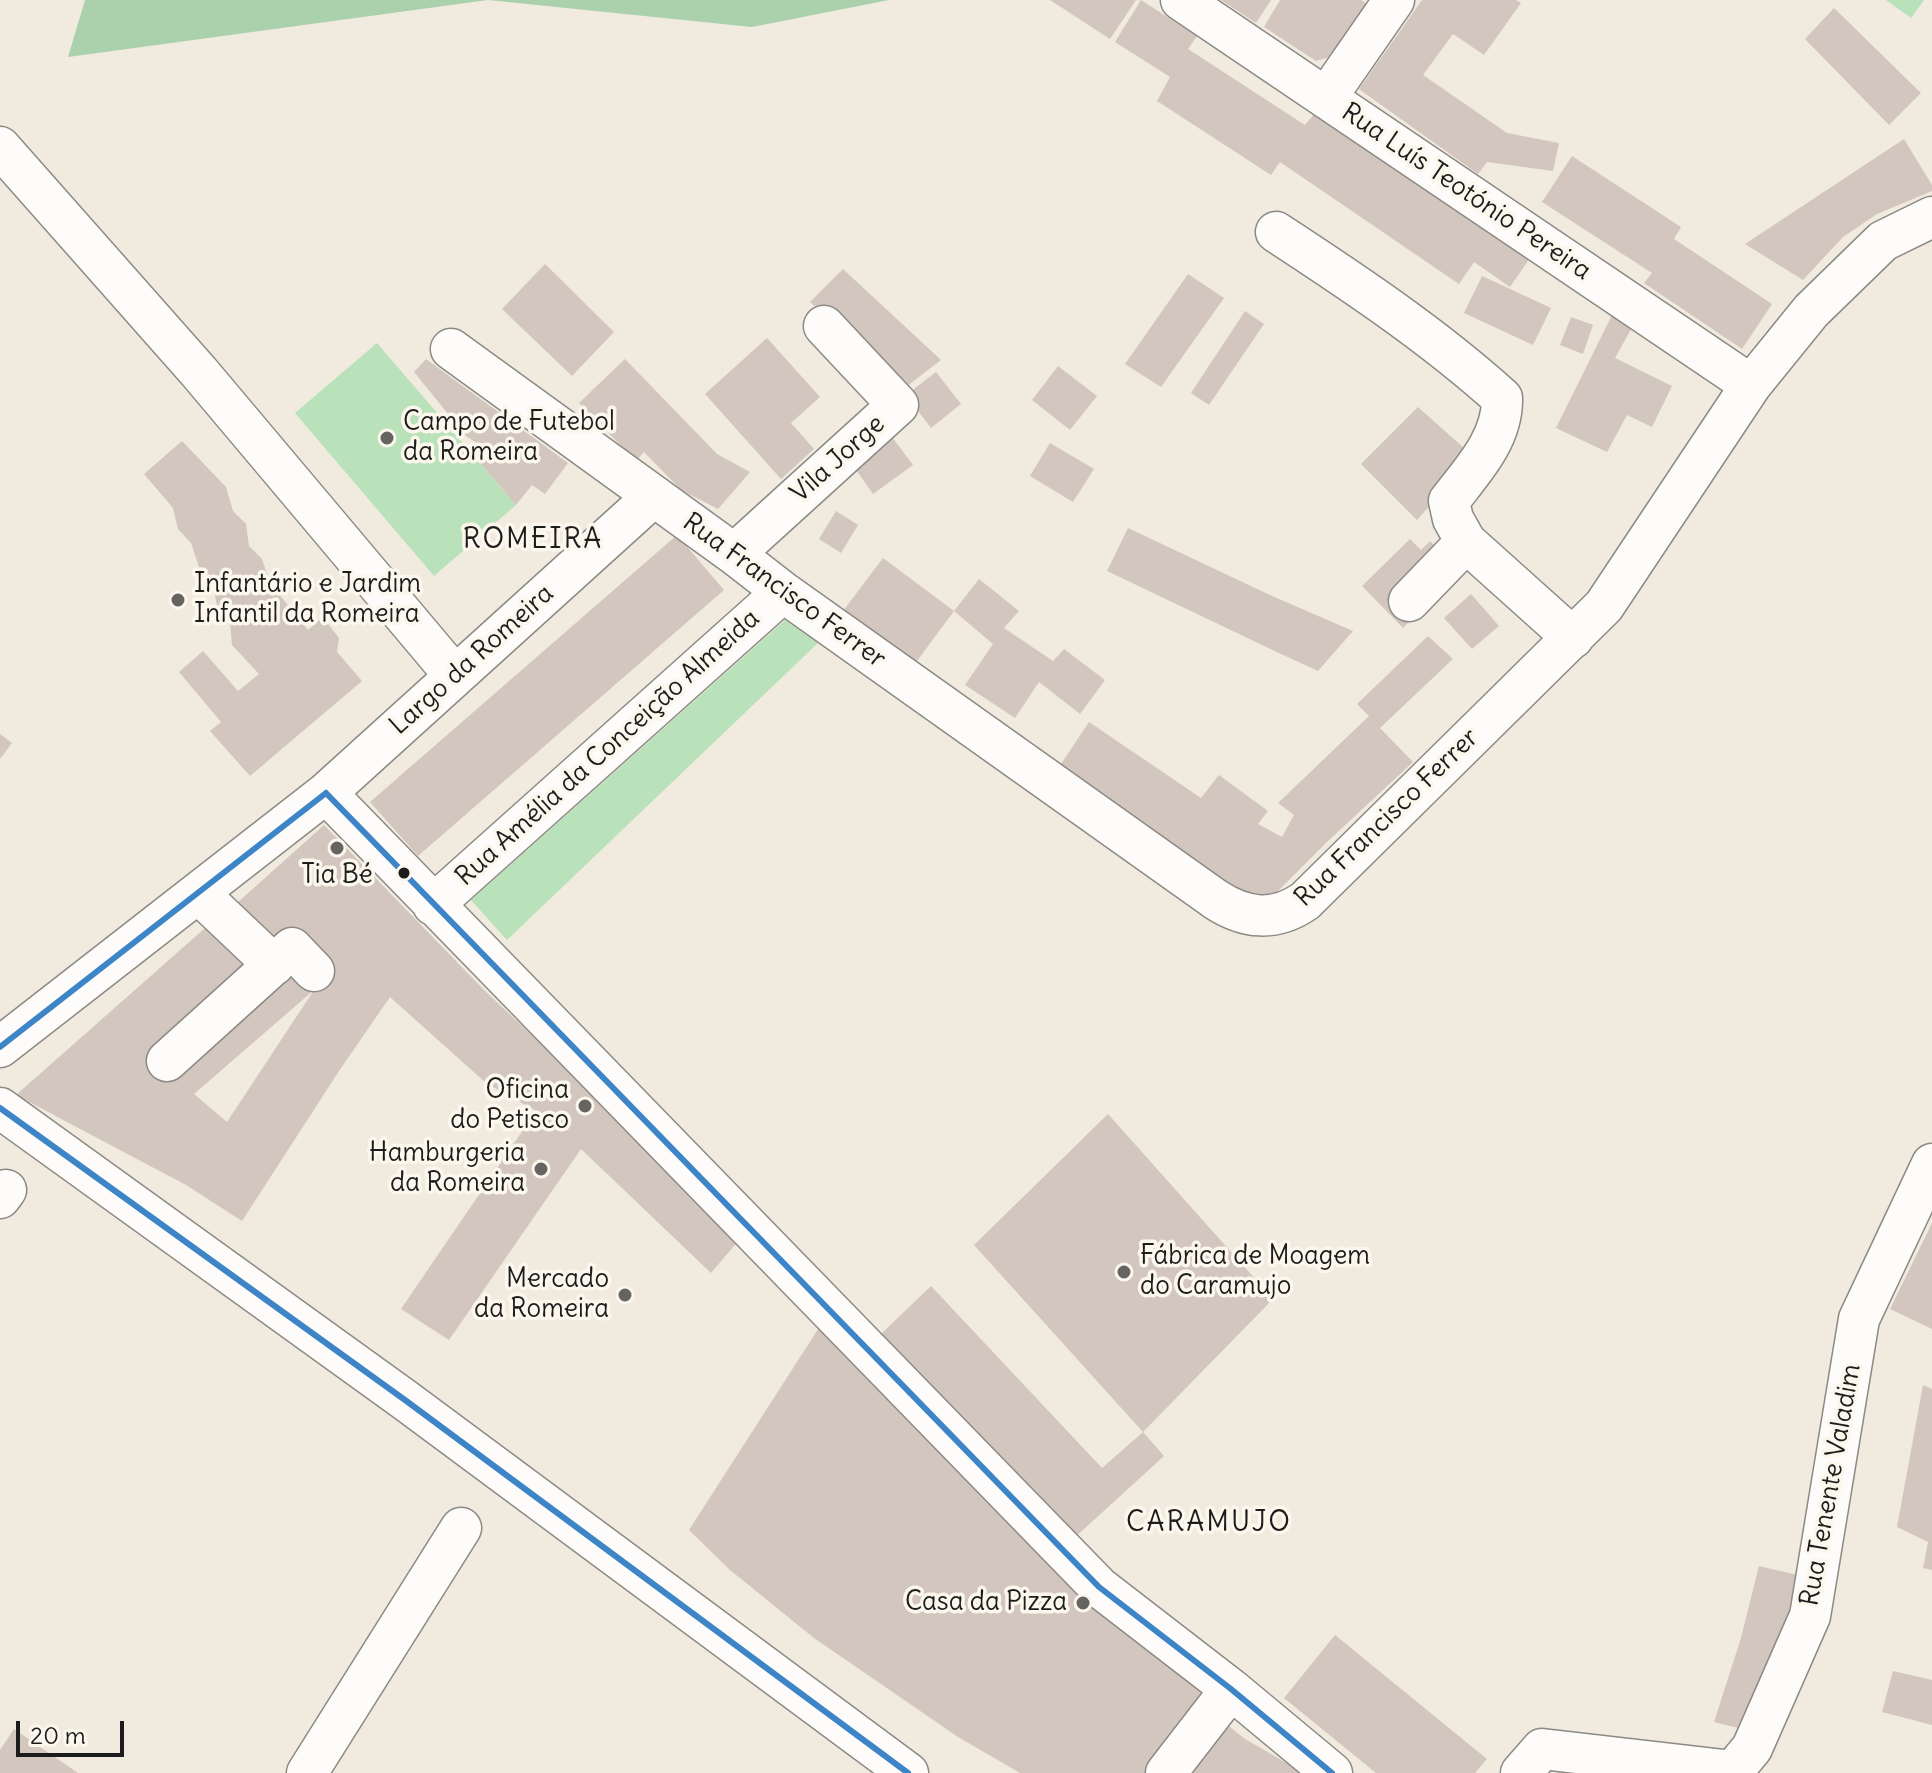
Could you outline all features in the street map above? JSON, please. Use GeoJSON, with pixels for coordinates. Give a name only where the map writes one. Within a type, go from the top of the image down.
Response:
{"type":"FeatureCollection","features":[{"type":"Feature","properties":{"kind":"street","name":"Rua Luís Teotónio Pereira"},"geometry":{"type":"LineString","coordinates":[[1181,0],[1751,385]]}},
{"type":"Feature","properties":{"kind":"street"},"geometry":{"type":"LineString","coordinates":[[1326,98],[1394,0]]}},
{"type":"Feature","properties":{"kind":"street"},"geometry":{"type":"LineString","coordinates":[[0,147],[199,372],[455,676]]}},
{"type":"Feature","properties":{"kind":"street","name":"Rua Francisco Ferrer"},"geometry":{"type":"LineString","coordinates":[[451,349],[783,592],[1229,909],[1257,916],[1283,914],[1305,901],[1604,606],[1751,385],[1811,311],[1883,241],[1932,217]]}},
{"type":"Feature","properties":{"kind":"street"},"geometry":{"type":"LineString","coordinates":[[1276,232],[1378,299],[1502,398],[1502,415],[1486,452],[1449,501],[1453,519],[1466,542],[1573,638]]}},
{"type":"Feature","properties":{"kind":"street","name":"Vila Jorge"},"geometry":{"type":"LineString","coordinates":[[734,554],[898,405],[824,326]]}},
{"type":"Feature","properties":{"kind":"street","name":"Largo da Romeira"},"geometry":{"type":"LineString","coordinates":[[0,1047],[326,793],[654,496]]}},
{"type":"Feature","properties":{"kind":"street"},"geometry":{"type":"LineString","coordinates":[[1409,601],[1466,542]]}},
{"type":"Feature","properties":{"kind":"street","name":"Rua Amélia da Conceição Almeida"},"geometry":{"type":"LineString","coordinates":[[433,905],[783,592]]}},
{"type":"Feature","properties":{"kind":"street"},"geometry":{"type":"LineString","coordinates":[[326,793],[1099,1587],[1231,1689],[1332,1773]]}},
{"type":"Feature","properties":{"kind":"street"},"geometry":{"type":"LineString","coordinates":[[198,893],[274,965]]}},
{"type":"Feature","properties":{"kind":"street"},"geometry":{"type":"LineString","coordinates":[[167,1061],[292,948],[314,971]]}},
{"type":"Feature","properties":{"kind":"street"},"geometry":{"type":"LineString","coordinates":[[0,1108],[405,1400],[908,1773]]}},
{"type":"Feature","properties":{"kind":"street","name":"Rua Tenente Valadim"},"geometry":{"type":"LineString","coordinates":[[1521,1773],[1542,1749],[1733,1771],[1752,1748],[1810,1616],[1859,1319],[1932,1164]]}},
{"type":"Feature","properties":{"kind":"street"},"geometry":{"type":"LineString","coordinates":[[307,1773],[461,1528]]}},
{"type":"Feature","properties":{"kind":"street"},"geometry":{"type":"LineString","coordinates":[[1166,1773],[1231,1689]]}},
{"type":"Feature","properties":{"kind":"green space"},"geometry":{"type":"Polygon","coordinates":[[[85,0],[488,0],[68,57],[85,0]]]}},
{"type":"Feature","properties":{"kind":"green space"},"geometry":{"type":"Polygon","coordinates":[[[488,0],[889,0],[752,27],[488,0]]]}},
{"type":"Feature","properties":{"kind":"green space"},"geometry":{"type":"Polygon","coordinates":[[[1886,0],[1924,0],[1911,18],[1886,0]]]}},
{"type":"Feature","properties":{"kind":"green space","name":"Campo de Futebol da Romeira"},"geometry":{"type":"Polygon","coordinates":[[[377,343],[516,505],[434,576],[295,413],[377,343]]]}},
{"type":"Feature","properties":{"kind":"green space"},"geometry":{"type":"Polygon","coordinates":[[[785,620],[818,643],[507,940],[471,900],[785,620]]]}},
{"type":"Feature","properties":{"kind":"building"},"geometry":{"type":"Polygon","coordinates":[[[1050,0],[1136,0],[1110,39],[1050,0]]]}},
{"type":"Feature","properties":{"kind":"building"},"geometry":{"type":"Polygon","coordinates":[[[1141,0],[1197,36],[1188,49],[1305,125],[1319,108],[1532,255],[1510,287],[1474,262],[1459,284],[1280,162],[1271,175],[1157,101],[1170,77],[1115,42],[1141,0]]]}},
{"type":"Feature","properties":{"kind":"building"},"geometry":{"type":"Polygon","coordinates":[[[1221,0],[1271,0],[1256,23],[1221,0]]]}},
{"type":"Feature","properties":{"kind":"building"},"geometry":{"type":"Polygon","coordinates":[[[1280,0],[1361,0],[1367,4],[1330,57],[1316,61],[1264,27],[1280,0]]]}},
{"type":"Feature","properties":{"kind":"building"},"geometry":{"type":"Polygon","coordinates":[[[1422,0],[1516,0],[1521,3],[1484,55],[1453,34],[1423,75],[1507,133],[1559,143],[1553,171],[1487,162],[1478,174],[1359,89],[1422,0]]]}},
{"type":"Feature","properties":{"kind":"building"},"geometry":{"type":"Polygon","coordinates":[[[1834,8],[1921,93],[1889,125],[1805,39],[1834,8]]]}},
{"type":"Feature","properties":{"kind":"building"},"geometry":{"type":"Polygon","coordinates":[[[1904,139],[1932,185],[1932,191],[1877,214],[1843,237],[1803,280],[1745,244],[1904,139]]]}},
{"type":"Feature","properties":{"kind":"building"},"geometry":{"type":"Polygon","coordinates":[[[1572,156],[1681,227],[1674,239],[1772,304],[1742,349],[1644,283],[1652,273],[1542,202],[1572,156]]]}},
{"type":"Feature","properties":{"kind":"building"},"geometry":{"type":"Polygon","coordinates":[[[545,264],[614,332],[572,376],[502,309],[545,264]]]}},
{"type":"Feature","properties":{"kind":"building"},"geometry":{"type":"Polygon","coordinates":[[[843,269],[941,360],[902,390],[810,302],[843,269]]]}},
{"type":"Feature","properties":{"kind":"building"},"geometry":{"type":"Polygon","coordinates":[[[1188,274],[1224,298],[1161,387],[1125,364],[1188,274]]]}},
{"type":"Feature","properties":{"kind":"building"},"geometry":{"type":"Polygon","coordinates":[[[1482,276],[1551,308],[1533,345],[1464,313],[1482,276]]]}},
{"type":"Feature","properties":{"kind":"building"},"geometry":{"type":"Polygon","coordinates":[[[1245,311],[1264,324],[1209,405],[1191,393],[1245,311]]]}},
{"type":"Feature","properties":{"kind":"building"},"geometry":{"type":"Polygon","coordinates":[[[1613,313],[1634,324],[1615,358],[1672,386],[1652,427],[1627,415],[1607,452],[1556,428],[1613,313]]]}},
{"type":"Feature","properties":{"kind":"building"},"geometry":{"type":"Polygon","coordinates":[[[1571,317],[1593,325],[1583,354],[1560,345],[1571,317]]]}},
{"type":"Feature","properties":{"kind":"building"},"geometry":{"type":"Polygon","coordinates":[[[767,338],[820,397],[791,423],[814,449],[781,479],[705,394],[767,338]]]}},
{"type":"Feature","properties":{"kind":"building"},"geometry":{"type":"Polygon","coordinates":[[[426,359],[568,463],[545,494],[532,485],[516,505],[480,463],[492,453],[466,436],[414,372],[426,359]]]}},
{"type":"Feature","properties":{"kind":"building"},"geometry":{"type":"Polygon","coordinates":[[[625,359],[717,454],[750,472],[718,509],[681,490],[644,452],[636,461],[579,403],[625,359]]]}},
{"type":"Feature","properties":{"kind":"building"},"geometry":{"type":"Polygon","coordinates":[[[1058,366],[1097,396],[1070,430],[1032,400],[1058,366]]]}},
{"type":"Feature","properties":{"kind":"building"},"geometry":{"type":"Polygon","coordinates":[[[936,372],[961,404],[931,428],[906,395],[936,372]]]}},
{"type":"Feature","properties":{"kind":"building"},"geometry":{"type":"Polygon","coordinates":[[[1418,407],[1474,457],[1417,520],[1361,464],[1418,407]]]}},
{"type":"Feature","properties":{"kind":"building"},"geometry":{"type":"Polygon","coordinates":[[[886,429],[913,465],[873,494],[847,457],[886,429]]]}},
{"type":"Feature","properties":{"kind":"building"},"geometry":{"type":"Polygon","coordinates":[[[182,441],[226,487],[233,511],[246,524],[249,546],[262,559],[270,583],[308,630],[323,617],[339,638],[337,652],[362,681],[250,776],[210,731],[221,722],[179,672],[203,651],[238,691],[259,674],[232,645],[230,623],[217,605],[212,583],[199,567],[191,543],[178,529],[173,508],[144,474],[182,441]]]}},
{"type":"Feature","properties":{"kind":"building"},"geometry":{"type":"Polygon","coordinates":[[[1050,443],[1094,469],[1073,502],[1030,476],[1050,443]]]}},
{"type":"Feature","properties":{"kind":"building"},"geometry":{"type":"Polygon","coordinates":[[[836,511],[858,525],[841,553],[819,539],[836,511]]]}},
{"type":"Feature","properties":{"kind":"building"},"geometry":{"type":"Polygon","coordinates":[[[1128,528],[1353,631],[1318,671],[1107,571],[1128,528]]]}},
{"type":"Feature","properties":{"kind":"building"},"geometry":{"type":"Polygon","coordinates":[[[677,535],[724,590],[418,856],[370,802],[677,535]]]}},
{"type":"Feature","properties":{"kind":"building"},"geometry":{"type":"Polygon","coordinates":[[[1410,539],[1421,550],[1430,541],[1452,564],[1451,580],[1403,628],[1362,586],[1410,539]]]}},
{"type":"Feature","properties":{"kind":"building"},"geometry":{"type":"Polygon","coordinates":[[[883,558],[954,611],[914,665],[843,611],[883,558]]]}},
{"type":"Feature","properties":{"kind":"building"},"geometry":{"type":"Polygon","coordinates":[[[979,579],[1019,611],[1004,628],[1053,661],[1064,649],[1105,680],[1080,714],[1039,682],[1015,718],[965,685],[993,644],[954,611],[979,579]]]}},
{"type":"Feature","properties":{"kind":"building"},"geometry":{"type":"Polygon","coordinates":[[[1471,594],[1499,626],[1472,649],[1444,618],[1471,594]]]}},
{"type":"Feature","properties":{"kind":"building"},"geometry":{"type":"Polygon","coordinates":[[[1428,636],[1453,659],[1380,728],[1413,762],[1265,904],[1218,881],[1059,767],[1089,722],[1201,798],[1219,775],[1268,811],[1258,824],[1282,837],[1294,815],[1278,803],[1369,716],[1357,704],[1428,636]]]}},
{"type":"Feature","properties":{"kind":"building"},"geometry":{"type":"Polygon","coordinates":[[[0,734],[12,743],[0,759],[0,734]]]}},
{"type":"Feature","properties":{"kind":"building"},"geometry":{"type":"Polygon","coordinates":[[[324,825],[486,992],[566,1067],[739,1240],[711,1273],[581,1149],[449,1340],[401,1309],[536,1111],[486,1083],[390,997],[242,1221],[186,1185],[16,1095],[213,921],[275,953],[227,912],[324,825]],[[314,990],[194,1094],[227,1122],[314,990]]]}},
{"type":"Feature","properties":{"kind":"building","name":"Fábrica de Moagem do Caramujo"},"geometry":{"type":"Polygon","coordinates":[[[1108,1114],[1273,1299],[1143,1432],[974,1245],[1108,1114]]]}},
{"type":"Feature","properties":{"kind":"building"},"geometry":{"type":"Polygon","coordinates":[[[1932,1223],[1932,1329],[1890,1309],[1932,1223]]]}},
{"type":"Feature","properties":{"kind":"building"},"geometry":{"type":"Polygon","coordinates":[[[931,1286],[1102,1468],[1143,1432],[1164,1456],[1072,1540],[879,1336],[931,1286]]]}},
{"type":"Feature","properties":{"kind":"building"},"geometry":{"type":"Polygon","coordinates":[[[822,1323],[1151,1648],[1212,1703],[1150,1773],[1020,1773],[958,1737],[814,1638],[730,1570],[689,1530],[822,1323]]]}},
{"type":"Feature","properties":{"kind":"building"},"geometry":{"type":"Polygon","coordinates":[[[1923,1385],[1932,1389],[1932,1570],[1923,1568],[1928,1542],[1897,1527],[1923,1385]]]}},
{"type":"Feature","properties":{"kind":"building"},"geometry":{"type":"Polygon","coordinates":[[[1759,1566],[1802,1576],[1784,1649],[1742,1729],[1714,1722],[1741,1638],[1759,1566]]]}},
{"type":"Feature","properties":{"kind":"building"},"geometry":{"type":"Polygon","coordinates":[[[1335,1635],[1487,1759],[1475,1773],[1376,1773],[1284,1698],[1335,1635]]]}},
{"type":"Feature","properties":{"kind":"building"},"geometry":{"type":"Polygon","coordinates":[[[1893,1671],[1932,1680],[1932,1725],[1882,1712],[1893,1671]]]}},
{"type":"Feature","properties":{"kind":"building"},"geometry":{"type":"Polygon","coordinates":[[[1220,1719],[1245,1739],[1304,1773],[1181,1773],[1220,1719]]]}},
{"type":"Feature","properties":{"kind":"building"},"geometry":{"type":"Polygon","coordinates":[[[14,1729],[78,1773],[0,1773],[0,1750],[14,1729]]]}},
{"type":"Feature","properties":{"kind":"transit line"},"geometry":{"type":"LineString","coordinates":[[326,793],[1099,1587],[1231,1689],[1332,1773]]}},
{"type":"Feature","properties":{"kind":"transit line"},"geometry":{"type":"LineString","coordinates":[[0,1047],[326,793]]}},
{"type":"Feature","properties":{"kind":"transit line"},"geometry":{"type":"LineString","coordinates":[[0,1108],[405,1400],[908,1773]]}},
{"type":"Feature","properties":{"kind":"place","name":"Campo de Futebol da Romeira"},"geometry":{"type":"Point","coordinates":[387,438]}},
{"type":"Feature","properties":{"kind":"place","name":"Infantário e Jardim Infantil da Romeira"},"geometry":{"type":"Point","coordinates":[178,600]}},
{"type":"Feature","properties":{"kind":"place","name":"Tia Bé"},"geometry":{"type":"Point","coordinates":[337,848]}},
{"type":"Feature","properties":{"kind":"place","name":"Oficina do Petisco"},"geometry":{"type":"Point","coordinates":[585,1106]}},
{"type":"Feature","properties":{"kind":"place","name":"Hamburgeria da Romeira"},"geometry":{"type":"Point","coordinates":[541,1169]}},
{"type":"Feature","properties":{"kind":"place","name":"Fábrica de Moagem do Caramujo"},"geometry":{"type":"Point","coordinates":[1124,1272]}},
{"type":"Feature","properties":{"kind":"place","name":"Mercado da Romeira"},"geometry":{"type":"Point","coordinates":[625,1295]}},
{"type":"Feature","properties":{"kind":"place","name":"Casa da Pizza"},"geometry":{"type":"Point","coordinates":[1083,1603]}},
{"type":"Feature","properties":{"kind":"district","name":"ROMEIRA"},"geometry":{"type":"Point","coordinates":[533,540]}},
{"type":"Feature","properties":{"kind":"district","name":"CARAMUJO"},"geometry":{"type":"Point","coordinates":[1209,1523]}}]}
